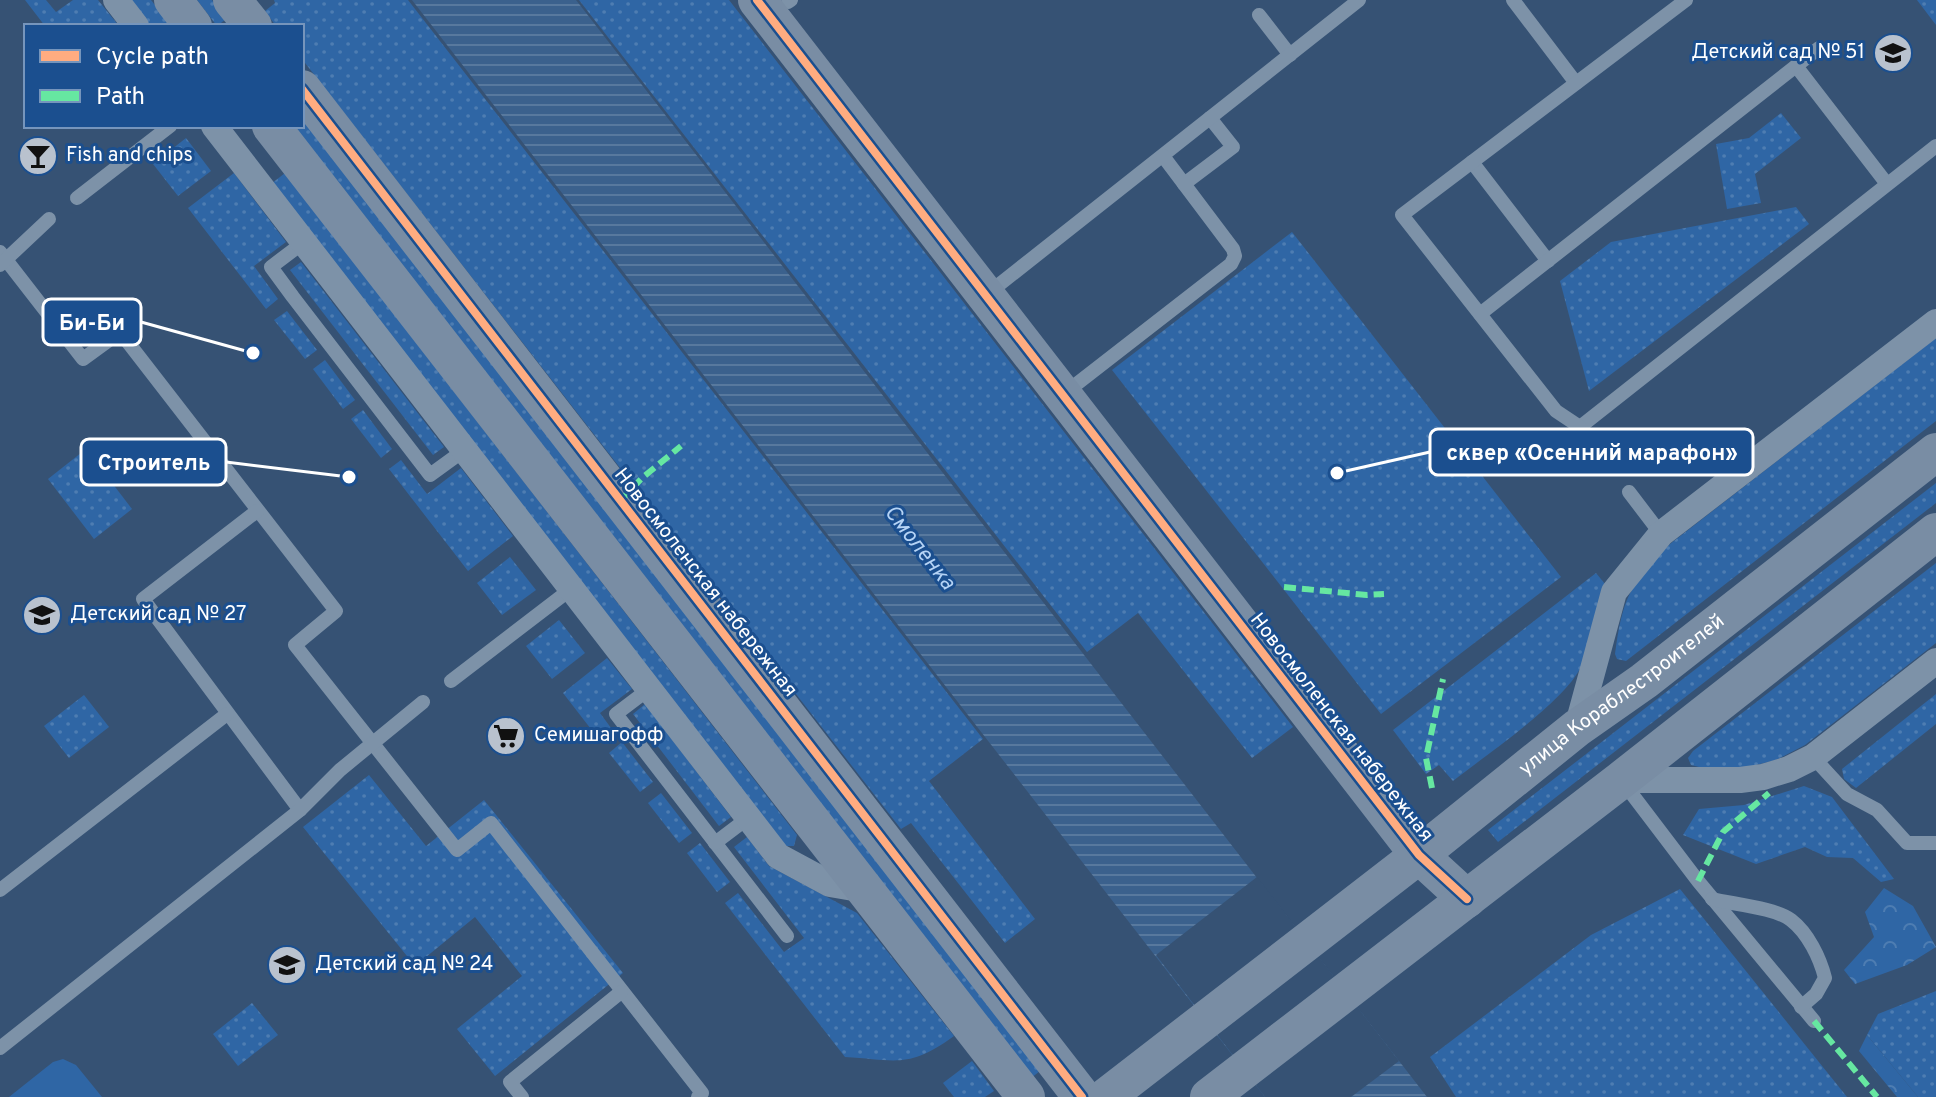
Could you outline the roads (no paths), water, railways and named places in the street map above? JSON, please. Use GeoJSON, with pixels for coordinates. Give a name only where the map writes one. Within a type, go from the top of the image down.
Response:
{"type":"FeatureCollection","features":[{"type":"Feature","properties":{"kind":"street"},"geometry":{"type":"LineString","coordinates":[[116,0],[134,24]]}},
{"type":"Feature","properties":{"kind":"street"},"geometry":{"type":"LineString","coordinates":[[173,0],[191,24]]}},
{"type":"Feature","properties":{"kind":"street"},"geometry":{"type":"LineString","coordinates":[[232,0],[251,24]]}},
{"type":"Feature","properties":{"kind":"street","name":"Новосмоленская набережная"},"geometry":{"type":"LineString","coordinates":[[781,0],[995,288],[1467,899]]}},
{"type":"Feature","properties":{"kind":"street","name":"Новосмоленская набережная"},"geometry":{"type":"LineString","coordinates":[[304,92],[1082,1097]]}},
{"type":"Feature","properties":{"kind":"street"},"geometry":{"type":"LineString","coordinates":[[216,128],[778,856],[830,884],[865,890]]}},
{"type":"Feature","properties":{"kind":"street"},"geometry":{"type":"LineString","coordinates":[[273,128],[1026,1097]]}},
{"type":"Feature","properties":{"kind":"street"},"geometry":{"type":"LineString","coordinates":[[1577,728],[1614,592],[1661,534],[1936,322]]}},
{"type":"Feature","properties":{"kind":"street","name":"улица Кораблестроителей"},"geometry":{"type":"LineString","coordinates":[[1106,1097],[1936,452]]}},
{"type":"Feature","properties":{"kind":"street"},"geometry":{"type":"LineString","coordinates":[[1209,1097],[1621,780],[1936,532]]}},
{"type":"Feature","properties":{"kind":"street"},"geometry":{"type":"LineString","coordinates":[[1621,780],[1740,780],[1789,769],[1813,757],[1936,661]]}},
{"type":"Feature","properties":{"kind":"lane"},"geometry":{"type":"LineString","coordinates":[[995,288],[1359,0]]}},
{"type":"Feature","properties":{"kind":"lane"},"geometry":{"type":"LineString","coordinates":[[1513,0],[1576,83]]}},
{"type":"Feature","properties":{"kind":"lane"},"geometry":{"type":"LineString","coordinates":[[1608,464],[1580,427],[1556,411],[1402,215],[1686,0]]}},
{"type":"Feature","properties":{"kind":"lane"},"geometry":{"type":"LineString","coordinates":[[1259,15],[1290,55]]}},
{"type":"Feature","properties":{"kind":"lane"},"geometry":{"type":"LineString","coordinates":[[1480,314],[1819,48]]}},
{"type":"Feature","properties":{"kind":"lane"},"geometry":{"type":"LineString","coordinates":[[1796,66],[1887,184]]}},
{"type":"Feature","properties":{"kind":"lane"},"geometry":{"type":"LineString","coordinates":[[1184,184],[1233,147],[1210,118]]}},
{"type":"Feature","properties":{"kind":"lane"},"geometry":{"type":"LineString","coordinates":[[77,198],[167,128]]}},
{"type":"Feature","properties":{"kind":"lane"},"geometry":{"type":"LineString","coordinates":[[1580,427],[1936,146]]}},
{"type":"Feature","properties":{"kind":"lane"},"geometry":{"type":"LineString","coordinates":[[1072,388],[1231,264],[1235,256],[1233,249],[1163,156]]}},
{"type":"Feature","properties":{"kind":"lane"},"geometry":{"type":"LineString","coordinates":[[1472,162],[1548,261]]}},
{"type":"Feature","properties":{"kind":"lane"},"geometry":{"type":"LineString","coordinates":[[49,219],[2,259],[83,359],[120,332],[336,611],[295,645],[457,850],[491,823],[702,1093],[698,1097]]}},
{"type":"Feature","properties":{"kind":"lane"},"geometry":{"type":"LineString","coordinates":[[304,242],[271,267],[293,297],[430,475],[463,451]]}},
{"type":"Feature","properties":{"kind":"lane"},"geometry":{"type":"LineString","coordinates":[[1629,492],[1661,534]]}},
{"type":"Feature","properties":{"kind":"lane"},"geometry":{"type":"LineString","coordinates":[[257,511],[143,599],[300,810]]}},
{"type":"Feature","properties":{"kind":"lane"},"geometry":{"type":"LineString","coordinates":[[451,681],[571,589]]}},
{"type":"Feature","properties":{"kind":"lane"},"geometry":{"type":"LineString","coordinates":[[649,689],[616,714],[787,936]]}},
{"type":"Feature","properties":{"kind":"lane"},"geometry":{"type":"LineString","coordinates":[[0,1048],[300,810],[340,770],[423,702]]}},
{"type":"Feature","properties":{"kind":"lane"},"geometry":{"type":"LineString","coordinates":[[0,890],[227,714]]}},
{"type":"Feature","properties":{"kind":"lane"},"geometry":{"type":"LineString","coordinates":[[1813,757],[1847,794],[1877,810],[1907,843],[1936,843]]}},
{"type":"Feature","properties":{"kind":"lane"},"geometry":{"type":"LineString","coordinates":[[1621,780],[1712,899],[1814,1021]]}},
{"type":"Feature","properties":{"kind":"lane"},"geometry":{"type":"LineString","coordinates":[[715,843],[748,818]]}},
{"type":"Feature","properties":{"kind":"lane"},"geometry":{"type":"LineString","coordinates":[[1712,899],[1791,919],[1820,958],[1825,978],[1816,994],[1801,1007]]}},
{"type":"Feature","properties":{"kind":"lane"},"geometry":{"type":"LineString","coordinates":[[522,1097],[510,1082],[621,992]]}},
{"type":"Feature","properties":{"kind":"water","name":"Смоленка"},"geometry":{"type":"Polygon","coordinates":[[[412,0],[576,0],[1427,1097],[1265,1097],[412,0]]]}},
{"type":"Feature","properties":{"kind":"place","name":"Детский сад № 51"},"geometry":{"type":"Point","coordinates":[1893,53]}},
{"type":"Feature","properties":{"kind":"place","name":"Fish and chips"},"geometry":{"type":"Point","coordinates":[38,156]}},
{"type":"Feature","properties":{"kind":"place","name":"Би-Би"},"geometry":{"type":"Point","coordinates":[253,353]}},
{"type":"Feature","properties":{"kind":"place","name":"сквер «Осенний марафон»"},"geometry":{"type":"Point","coordinates":[1337,473]}},
{"type":"Feature","properties":{"kind":"place","name":"Строитель"},"geometry":{"type":"Point","coordinates":[349,477]}},
{"type":"Feature","properties":{"kind":"place","name":"Детский сад № 27"},"geometry":{"type":"Point","coordinates":[42,615]}},
{"type":"Feature","properties":{"kind":"place","name":"Семишагофф"},"geometry":{"type":"Point","coordinates":[506,736]}},
{"type":"Feature","properties":{"kind":"place","name":"Детский сад № 24"},"geometry":{"type":"Point","coordinates":[287,965]}}]}
